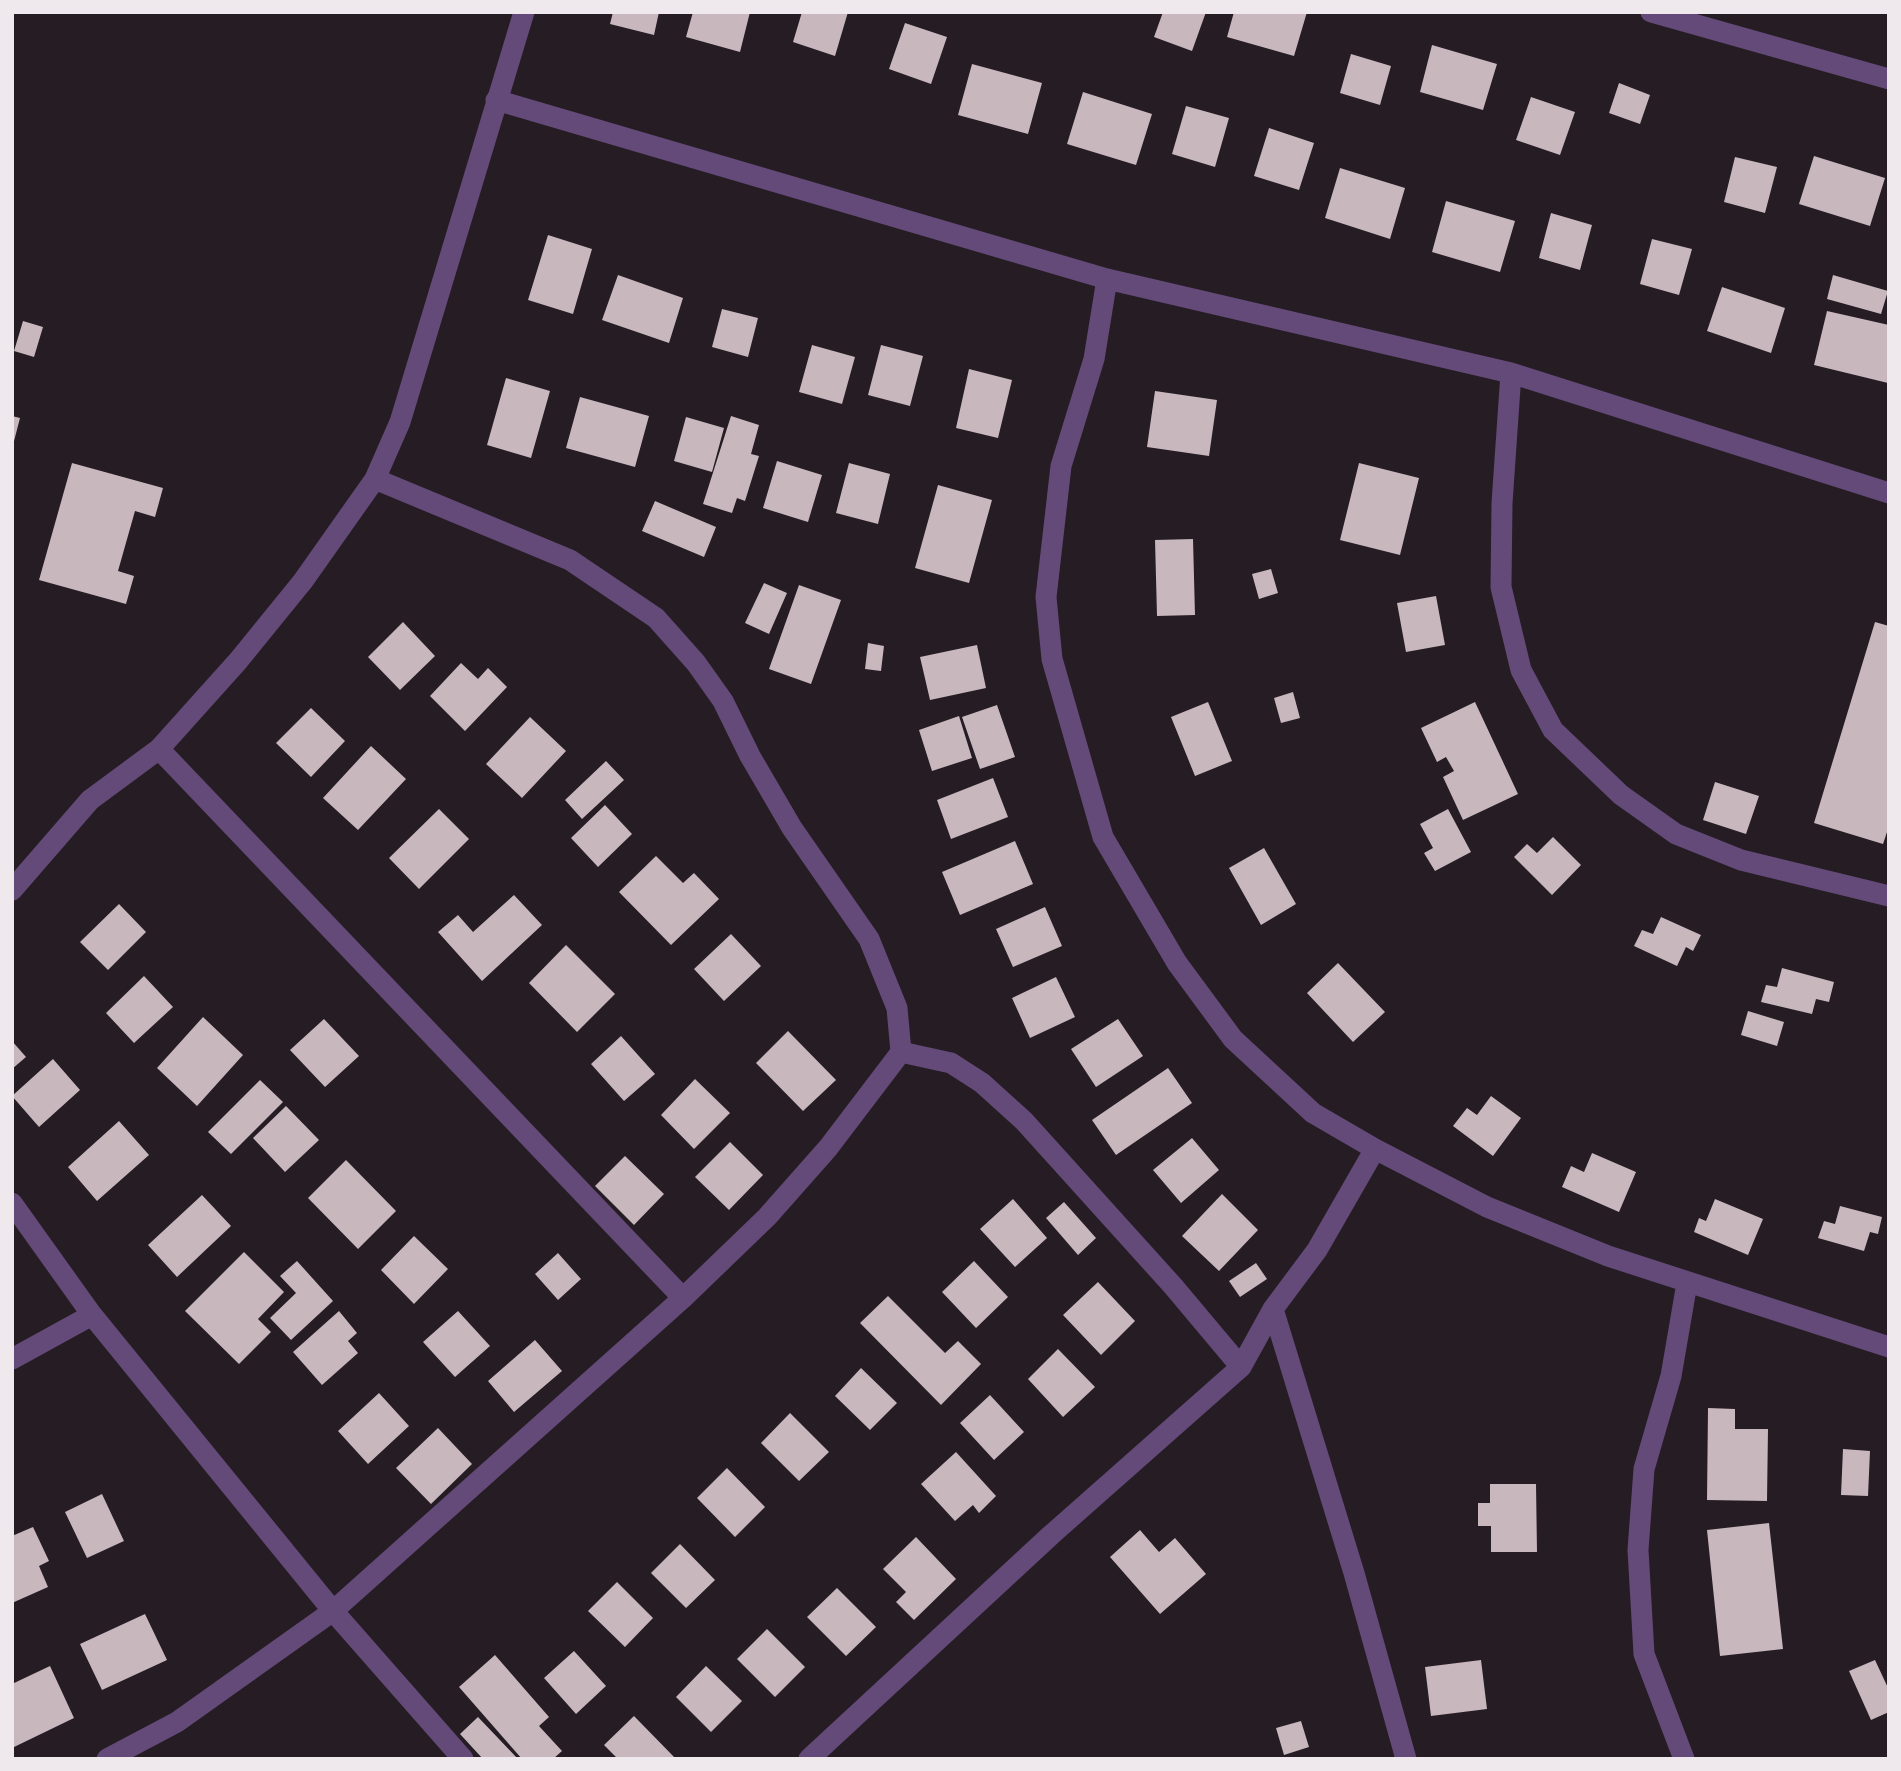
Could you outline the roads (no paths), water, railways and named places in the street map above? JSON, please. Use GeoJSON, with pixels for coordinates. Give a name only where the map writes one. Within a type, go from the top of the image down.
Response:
{"type":"FeatureCollection","features":[{"type":"Feature","properties":{"kind":"street"},"geometry":{"type":"LineString","coordinates":[[12,890],[90,800],[159,749],[238,661],[303,581],[375,479],[400,422],[524,12]]}},
{"type":"Feature","properties":{"kind":"street"},"geometry":{"type":"LineString","coordinates":[[1651,12],[1889,79]]}},
{"type":"Feature","properties":{"kind":"street"},"geometry":{"type":"LineString","coordinates":[[496,100],[1107,279],[1511,373],[1889,493]]}},
{"type":"Feature","properties":{"kind":"street"},"geometry":{"type":"LineString","coordinates":[[1107,279],[1094,359],[1062,466],[1046,597],[1052,659],[1103,837],[1177,963],[1233,1039],[1313,1113],[1375,1149],[1487,1207],[1608,1256],[1889,1347]]}},
{"type":"Feature","properties":{"kind":"street"},"geometry":{"type":"LineString","coordinates":[[1511,373],[1502,503],[1501,587],[1521,670],[1553,730],[1621,795],[1676,834],[1741,860],[1889,896]]}},
{"type":"Feature","properties":{"kind":"street"},"geometry":{"type":"LineString","coordinates":[[107,1759],[177,1722],[333,1611],[683,1298],[785,1197],[828,1149],[901,1052],[897,1008],[869,939],[792,828],[750,756],[723,701],[696,663],[656,618],[570,560],[375,479]]}},
{"type":"Feature","properties":{"kind":"street"},"geometry":{"type":"LineString","coordinates":[[159,749],[683,1298]]}},
{"type":"Feature","properties":{"kind":"street"},"geometry":{"type":"LineString","coordinates":[[901,1052],[951,1063],[982,1083],[1024,1121],[1173,1286],[1241,1367]]}},
{"type":"Feature","properties":{"kind":"street"},"geometry":{"type":"LineString","coordinates":[[809,1759],[1051,1535],[1241,1367],[1273,1310],[1317,1250],[1375,1149]]}},
{"type":"Feature","properties":{"kind":"street"},"geometry":{"type":"LineString","coordinates":[[12,1202],[92,1315],[333,1611],[463,1759]]}},
{"type":"Feature","properties":{"kind":"street"},"geometry":{"type":"LineString","coordinates":[[1684,1759],[1644,1654],[1638,1550],[1644,1469],[1671,1376],[1687,1283]]}},
{"type":"Feature","properties":{"kind":"street"},"geometry":{"type":"LineString","coordinates":[[1273,1310],[1350,1561],[1406,1759]]}},
{"type":"Feature","properties":{"kind":"street"},"geometry":{"type":"LineString","coordinates":[[12,1359],[92,1315]]}}]}
